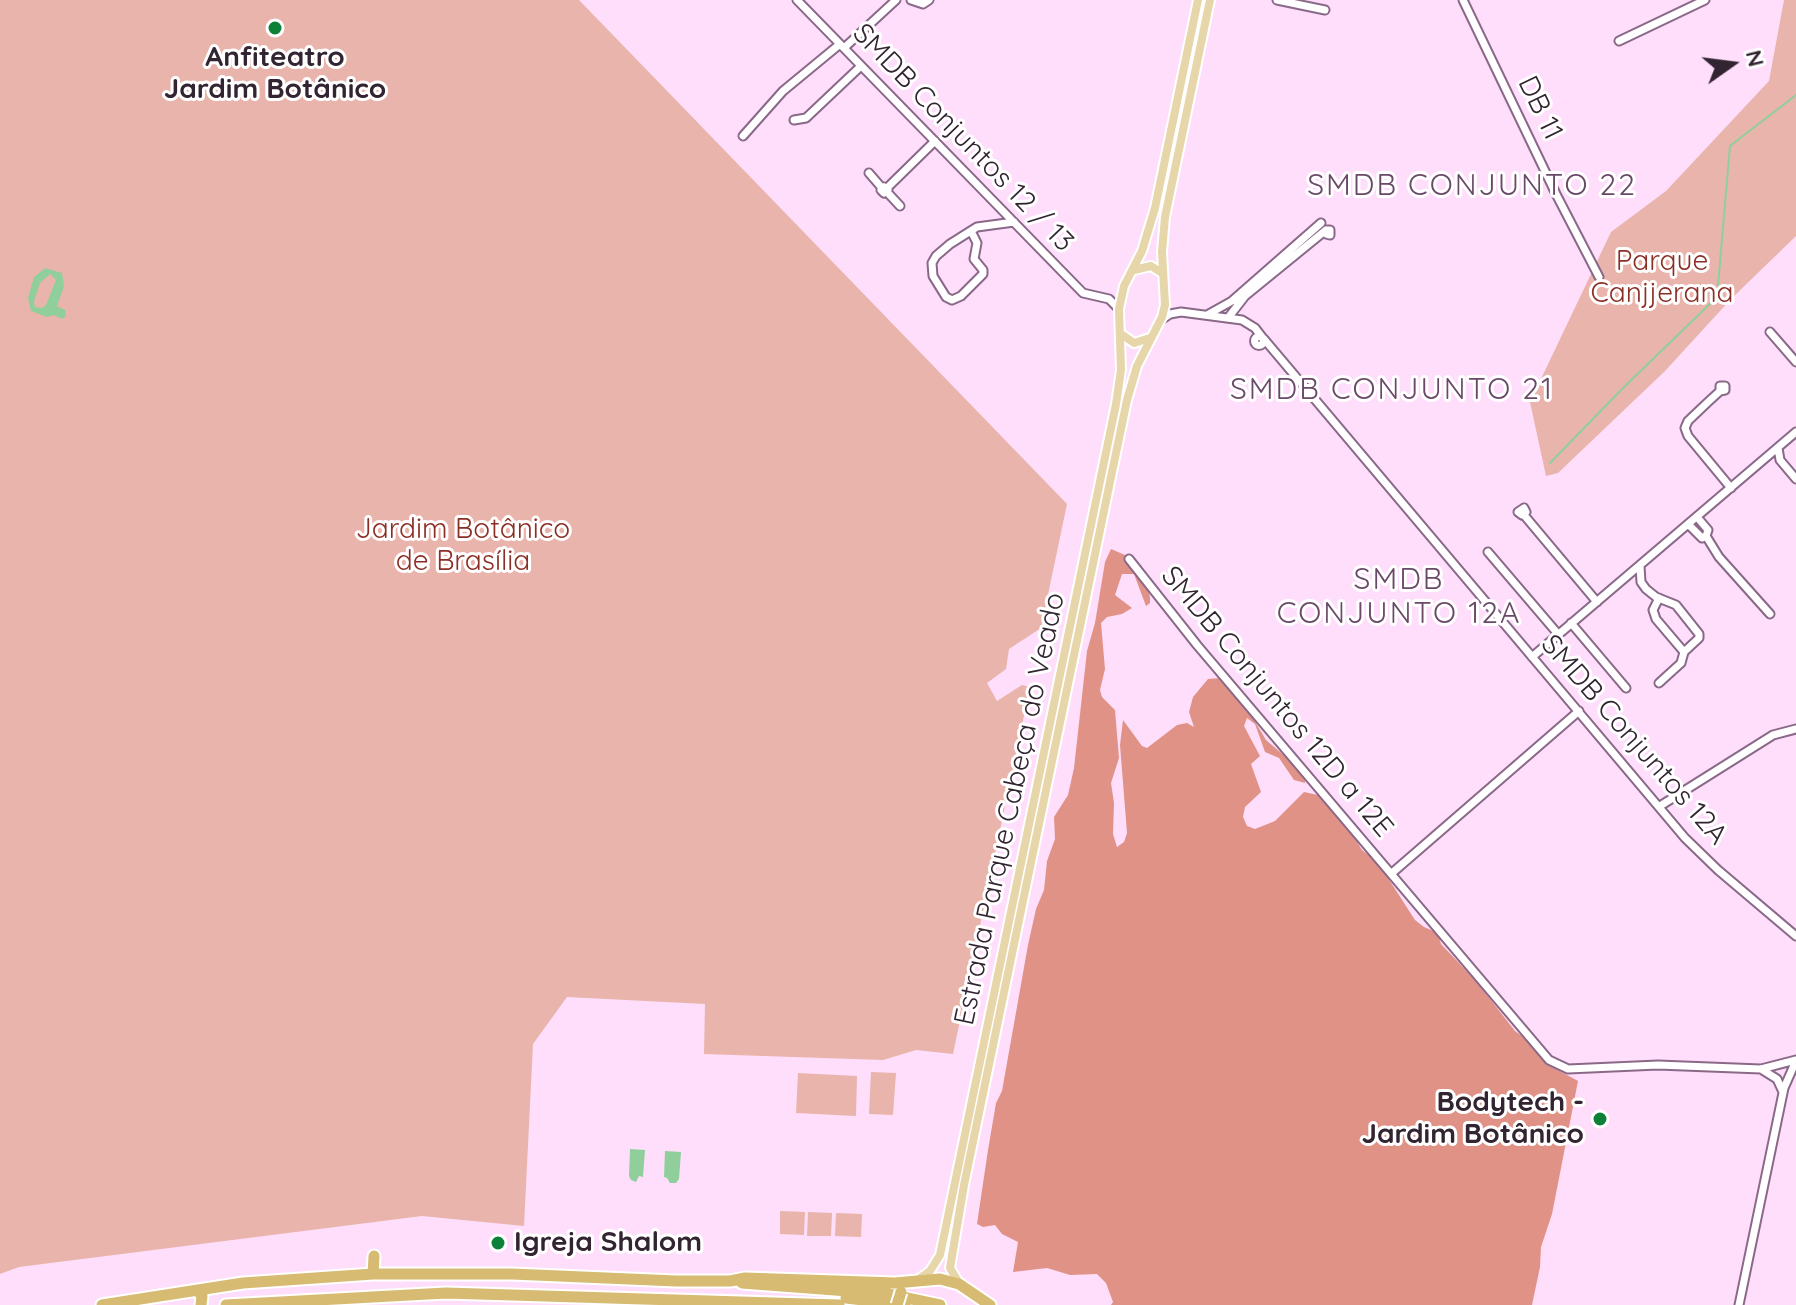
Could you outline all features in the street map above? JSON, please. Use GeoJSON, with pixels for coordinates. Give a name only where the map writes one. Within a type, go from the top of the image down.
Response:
{"type":"FeatureCollection","features":[{"type":"Feature","properties":{"kind":"highway"},"geometry":{"type":"LineString","coordinates":[[373,1274],[374,1256]]}},
{"type":"Feature","properties":{"kind":"highway"},"geometry":{"type":"LineString","coordinates":[[102,1305],[243,1283],[373,1274],[512,1274],[730,1281],[761,1286],[888,1294],[940,1305]]}},
{"type":"Feature","properties":{"kind":"highway"},"geometry":{"type":"LineString","coordinates":[[730,1281],[745,1278],[877,1283],[940,1279],[959,1284],[990,1305]]}},
{"type":"Feature","properties":{"kind":"highway"},"geometry":{"type":"LineString","coordinates":[[897,1305],[901,1292],[915,1282]]}},
{"type":"Feature","properties":{"kind":"highway"},"geometry":{"type":"LineString","coordinates":[[243,1283],[239,1295],[244,1303]]}},
{"type":"Feature","properties":{"kind":"highway"},"geometry":{"type":"LineString","coordinates":[[197,1290],[202,1296],[201,1305]]}},
{"type":"Feature","properties":{"kind":"highway"},"geometry":{"type":"LineString","coordinates":[[226,1305],[442,1301],[455,1293],[839,1305]]}},
{"type":"Feature","properties":{"kind":"highway"},"geometry":{"type":"LineString","coordinates":[[746,1302],[780,1298],[843,1298],[905,1305]]}},
{"type":"Feature","properties":{"kind":"main road"},"geometry":{"type":"LineString","coordinates":[[1133,271],[1155,208],[1198,0]]}},
{"type":"Feature","properties":{"kind":"main road"},"geometry":{"type":"LineString","coordinates":[[1166,298],[1162,273],[1165,217],[1210,0]]}},
{"type":"Feature","properties":{"kind":"main road"},"geometry":{"type":"LineString","coordinates":[[1133,271],[1151,266],[1162,273]]}},
{"type":"Feature","properties":{"kind":"main road","name":"Estrada Parque Cabeça do Veado"},"geometry":{"type":"LineString","coordinates":[[959,1284],[950,1268],[951,1257],[991,1030],[1119,387],[1119,309],[1124,286],[1133,271]]}},
{"type":"Feature","properties":{"kind":"main road","name":"Estrada Parque Cabeça do Veado"},"geometry":{"type":"LineString","coordinates":[[915,1282],[930,1271],[940,1255],[1127,400],[1137,366],[1160,322],[1166,298]]}},
{"type":"Feature","properties":{"kind":"main road"},"geometry":{"type":"LineString","coordinates":[[1121,334],[1134,343],[1150,338]]}},
{"type":"Feature","properties":{"kind":"street","name":"SMDB Conjuntos 12 / 13"},"geometry":{"type":"LineString","coordinates":[[797,0],[1083,293],[1103,296],[1119,309]]}},
{"type":"Feature","properties":{"kind":"street"},"geometry":{"type":"LineString","coordinates":[[743,136],[776,99],[896,0]]}},
{"type":"Feature","properties":{"kind":"street"},"geometry":{"type":"LineString","coordinates":[[911,0],[923,4],[929,0]]}},
{"type":"Feature","properties":{"kind":"street"},"geometry":{"type":"LineString","coordinates":[[1277,0],[1325,10]]}},
{"type":"Feature","properties":{"kind":"street","name":"DB 11"},"geometry":{"type":"LineString","coordinates":[[1463,0],[1599,277]]}},
{"type":"Feature","properties":{"kind":"street"},"geometry":{"type":"LineString","coordinates":[[1619,41],[1705,0]]}},
{"type":"Feature","properties":{"kind":"street"},"geometry":{"type":"LineString","coordinates":[[794,120],[806,118],[861,66]]}},
{"type":"Feature","properties":{"kind":"street"},"geometry":{"type":"LineString","coordinates":[[885,189],[935,141]]}},
{"type":"Feature","properties":{"kind":"street"},"geometry":{"type":"LineString","coordinates":[[869,173],[900,206]]}},
{"type":"Feature","properties":{"kind":"street"},"geometry":{"type":"LineString","coordinates":[[971,231],[977,243],[974,259],[983,274],[961,296],[952,300],[936,283],[932,263],[943,248],[971,231],[985,225],[1014,222]]}},
{"type":"Feature","properties":{"kind":"street"},"geometry":{"type":"LineString","coordinates":[[1160,322],[1170,314],[1181,312],[1232,318],[1245,296],[1324,231],[1232,301],[1207,315]]}},
{"type":"Feature","properties":{"kind":"street"},"geometry":{"type":"LineString","coordinates":[[1103,296],[1115,294],[1124,286]]}},
{"type":"Feature","properties":{"kind":"street"},"geometry":{"type":"LineString","coordinates":[[1166,298],[1172,308],[1181,312]]}},
{"type":"Feature","properties":{"kind":"street","name":"SMDB Conjuntos 12A"},"geometry":{"type":"LineString","coordinates":[[1232,318],[1277,355],[1705,859],[1796,936]]}},
{"type":"Feature","properties":{"kind":"street"},"geometry":{"type":"LineString","coordinates":[[1770,332],[1796,362]]}},
{"type":"Feature","properties":{"kind":"street"},"geometry":{"type":"LineString","coordinates":[[1720,391],[1688,421],[1685,428],[1688,436],[1731,488]]}},
{"type":"Feature","properties":{"kind":"street"},"geometry":{"type":"LineString","coordinates":[[1532,657],[1796,432]]}},
{"type":"Feature","properties":{"kind":"street"},"geometry":{"type":"LineString","coordinates":[[1778,448],[1780,460],[1796,479]]}},
{"type":"Feature","properties":{"kind":"street"},"geometry":{"type":"LineString","coordinates":[[1768,457],[1780,460]]}},
{"type":"Feature","properties":{"kind":"street"},"geometry":{"type":"LineString","coordinates":[[1524,515],[1597,602]]}},
{"type":"Feature","properties":{"kind":"street"},"geometry":{"type":"LineString","coordinates":[[1697,517],[1708,530],[1706,536]]}},
{"type":"Feature","properties":{"kind":"street"},"geometry":{"type":"LineString","coordinates":[[1688,524],[1702,538],[1706,536]]}},
{"type":"Feature","properties":{"kind":"street"},"geometry":{"type":"LineString","coordinates":[[1706,536],[1719,557],[1770,614]]}},
{"type":"Feature","properties":{"kind":"street"},"geometry":{"type":"LineString","coordinates":[[1488,552],[1558,634]]}},
{"type":"Feature","properties":{"kind":"street","name":"SMDB Conjuntos 12D a 12E"},"geometry":{"type":"LineString","coordinates":[[1129,559],[1197,645],[1538,1048],[1557,1065],[1568,1069],[1658,1065],[1761,1069],[1796,1060]]}},
{"type":"Feature","properties":{"kind":"street"},"geometry":{"type":"LineString","coordinates":[[1640,566],[1641,582],[1651,594],[1676,605],[1699,634],[1699,638],[1684,652],[1681,663],[1659,683]]}},
{"type":"Feature","properties":{"kind":"street"},"geometry":{"type":"LineString","coordinates":[[1625,579],[1641,582]]}},
{"type":"Feature","properties":{"kind":"street"},"geometry":{"type":"LineString","coordinates":[[1659,598],[1653,610],[1656,619],[1684,652]]}},
{"type":"Feature","properties":{"kind":"street"},"geometry":{"type":"LineString","coordinates":[[1571,623],[1626,688]]}},
{"type":"Feature","properties":{"kind":"street"},"geometry":{"type":"LineString","coordinates":[[1392,873],[1579,711]]}},
{"type":"Feature","properties":{"kind":"street"},"geometry":{"type":"LineString","coordinates":[[1660,806],[1758,743],[1796,729]]}},
{"type":"Feature","properties":{"kind":"street"},"geometry":{"type":"LineString","coordinates":[[1739,1305],[1783,1094],[1796,1060]]}},
{"type":"Feature","properties":{"kind":"street"},"geometry":{"type":"LineString","coordinates":[[1761,1069],[1777,1079],[1783,1094]]}},
{"type":"Feature","properties":{"kind":"green space","name":"Jardim Botânico de Brasília"},"geometry":{"type":"Polygon","coordinates":[[[0,0],[579,0],[1067,504],[1041,628],[1009,649],[1006,669],[987,683],[997,701],[1022,685],[1030,687],[953,1054],[916,1050],[883,1060],[704,1054],[705,1004],[567,997],[533,1044],[524,1226],[422,1216],[19,1267],[0,1274],[0,0]]]}},
{"type":"Feature","properties":{"kind":"green space","name":"Parque Canjjerana"},"geometry":{"type":"Polygon","coordinates":[[[1784,0],[1796,0],[1796,236],[1731,299],[1665,371],[1558,473],[1546,476],[1530,402],[1611,232],[1666,191],[1769,81],[1784,0]]]}},
{"type":"Feature","properties":{"kind":"green space"},"geometry":{"type":"Polygon","coordinates":[[[871,1072],[896,1073],[893,1115],[869,1114],[871,1072]]]}},
{"type":"Feature","properties":{"kind":"green space"},"geometry":{"type":"Polygon","coordinates":[[[798,1073],[857,1076],[856,1116],[796,1113],[798,1073]]]}},
{"type":"Feature","properties":{"kind":"green space"},"geometry":{"type":"Polygon","coordinates":[[[780,1211],[805,1212],[804,1235],[780,1234],[780,1211]]]}},
{"type":"Feature","properties":{"kind":"green space"},"geometry":{"type":"Polygon","coordinates":[[[808,1212],[832,1213],[831,1236],[807,1236],[808,1212]]]}},
{"type":"Feature","properties":{"kind":"green space"},"geometry":{"type":"Polygon","coordinates":[[[836,1213],[862,1214],[861,1237],[835,1236],[836,1213]]]}},
{"type":"Feature","properties":{"kind":"shaded area"},"geometry":{"type":"Polygon","coordinates":[[[45,268],[62,273],[64,286],[57,306],[65,310],[66,316],[62,319],[31,311],[28,298],[34,277],[45,268]],[[50,274],[40,283],[35,307],[46,305],[56,280],[50,274]]]}},
{"type":"Feature","properties":{"kind":"shaded area"},"geometry":{"type":"Polygon","coordinates":[[[1111,549],[1125,555],[1134,573],[1148,587],[1150,597],[1150,603],[1146,606],[1134,574],[1122,574],[1115,595],[1132,608],[1107,617],[1101,623],[1105,669],[1100,690],[1102,697],[1115,710],[1119,758],[1111,783],[1113,834],[1117,847],[1124,842],[1127,833],[1120,745],[1123,720],[1142,746],[1147,748],[1177,725],[1187,723],[1194,727],[1189,712],[1193,697],[1208,679],[1220,678],[1241,698],[1266,740],[1300,769],[1305,780],[1305,783],[1294,780],[1279,758],[1265,752],[1255,724],[1247,718],[1244,726],[1260,756],[1251,764],[1261,792],[1245,807],[1243,817],[1247,826],[1255,829],[1275,821],[1304,792],[1318,795],[1362,850],[1377,861],[1415,920],[1438,933],[1441,944],[1476,981],[1515,1031],[1529,1041],[1547,1064],[1578,1081],[1552,1214],[1541,1247],[1532,1305],[1111,1305],[1113,1302],[1106,1283],[1097,1274],[1070,1275],[1047,1268],[1013,1272],[1018,1242],[1002,1234],[995,1225],[983,1227],[977,1224],[996,1103],[1002,1091],[1028,945],[1055,839],[1054,817],[1068,795],[1074,768],[1087,651],[1105,562],[1111,549]]]}},
{"type":"Feature","properties":{"kind":"shaded area"},"geometry":{"type":"Polygon","coordinates":[[[630,1149],[645,1150],[643,1177],[639,1176],[636,1182],[629,1176],[630,1149]]]}},
{"type":"Feature","properties":{"kind":"shaded area"},"geometry":{"type":"Polygon","coordinates":[[[665,1151],[681,1152],[676,1183],[670,1183],[664,1177],[665,1151]]]}},
{"type":"Feature","properties":{"kind":"waterway"},"geometry":{"type":"LineString","coordinates":[[1550,463],[1717,297],[1730,146],[1796,95]]}},
{"type":"Feature","properties":{"kind":"place","name":"Anfiteatro Jardim Botânico"},"geometry":{"type":"Point","coordinates":[275,28]}},
{"type":"Feature","properties":{"kind":"place","name":"Bodytech - Jardim Botânico"},"geometry":{"type":"Point","coordinates":[1600,1119]}},
{"type":"Feature","properties":{"kind":"place","name":"Igreja Shalom"},"geometry":{"type":"Point","coordinates":[498,1243]}},
{"type":"Feature","properties":{"kind":"district","name":"SMDB CONJUNTO 22"},"geometry":{"type":"Point","coordinates":[1472,186]}},
{"type":"Feature","properties":{"kind":"district","name":"SMDB CONJUNTO 21"},"geometry":{"type":"Point","coordinates":[1392,390]}},
{"type":"Feature","properties":{"kind":"district","name":"SMDB CONJUNTO 12A"},"geometry":{"type":"Point","coordinates":[1399,597]}}]}
